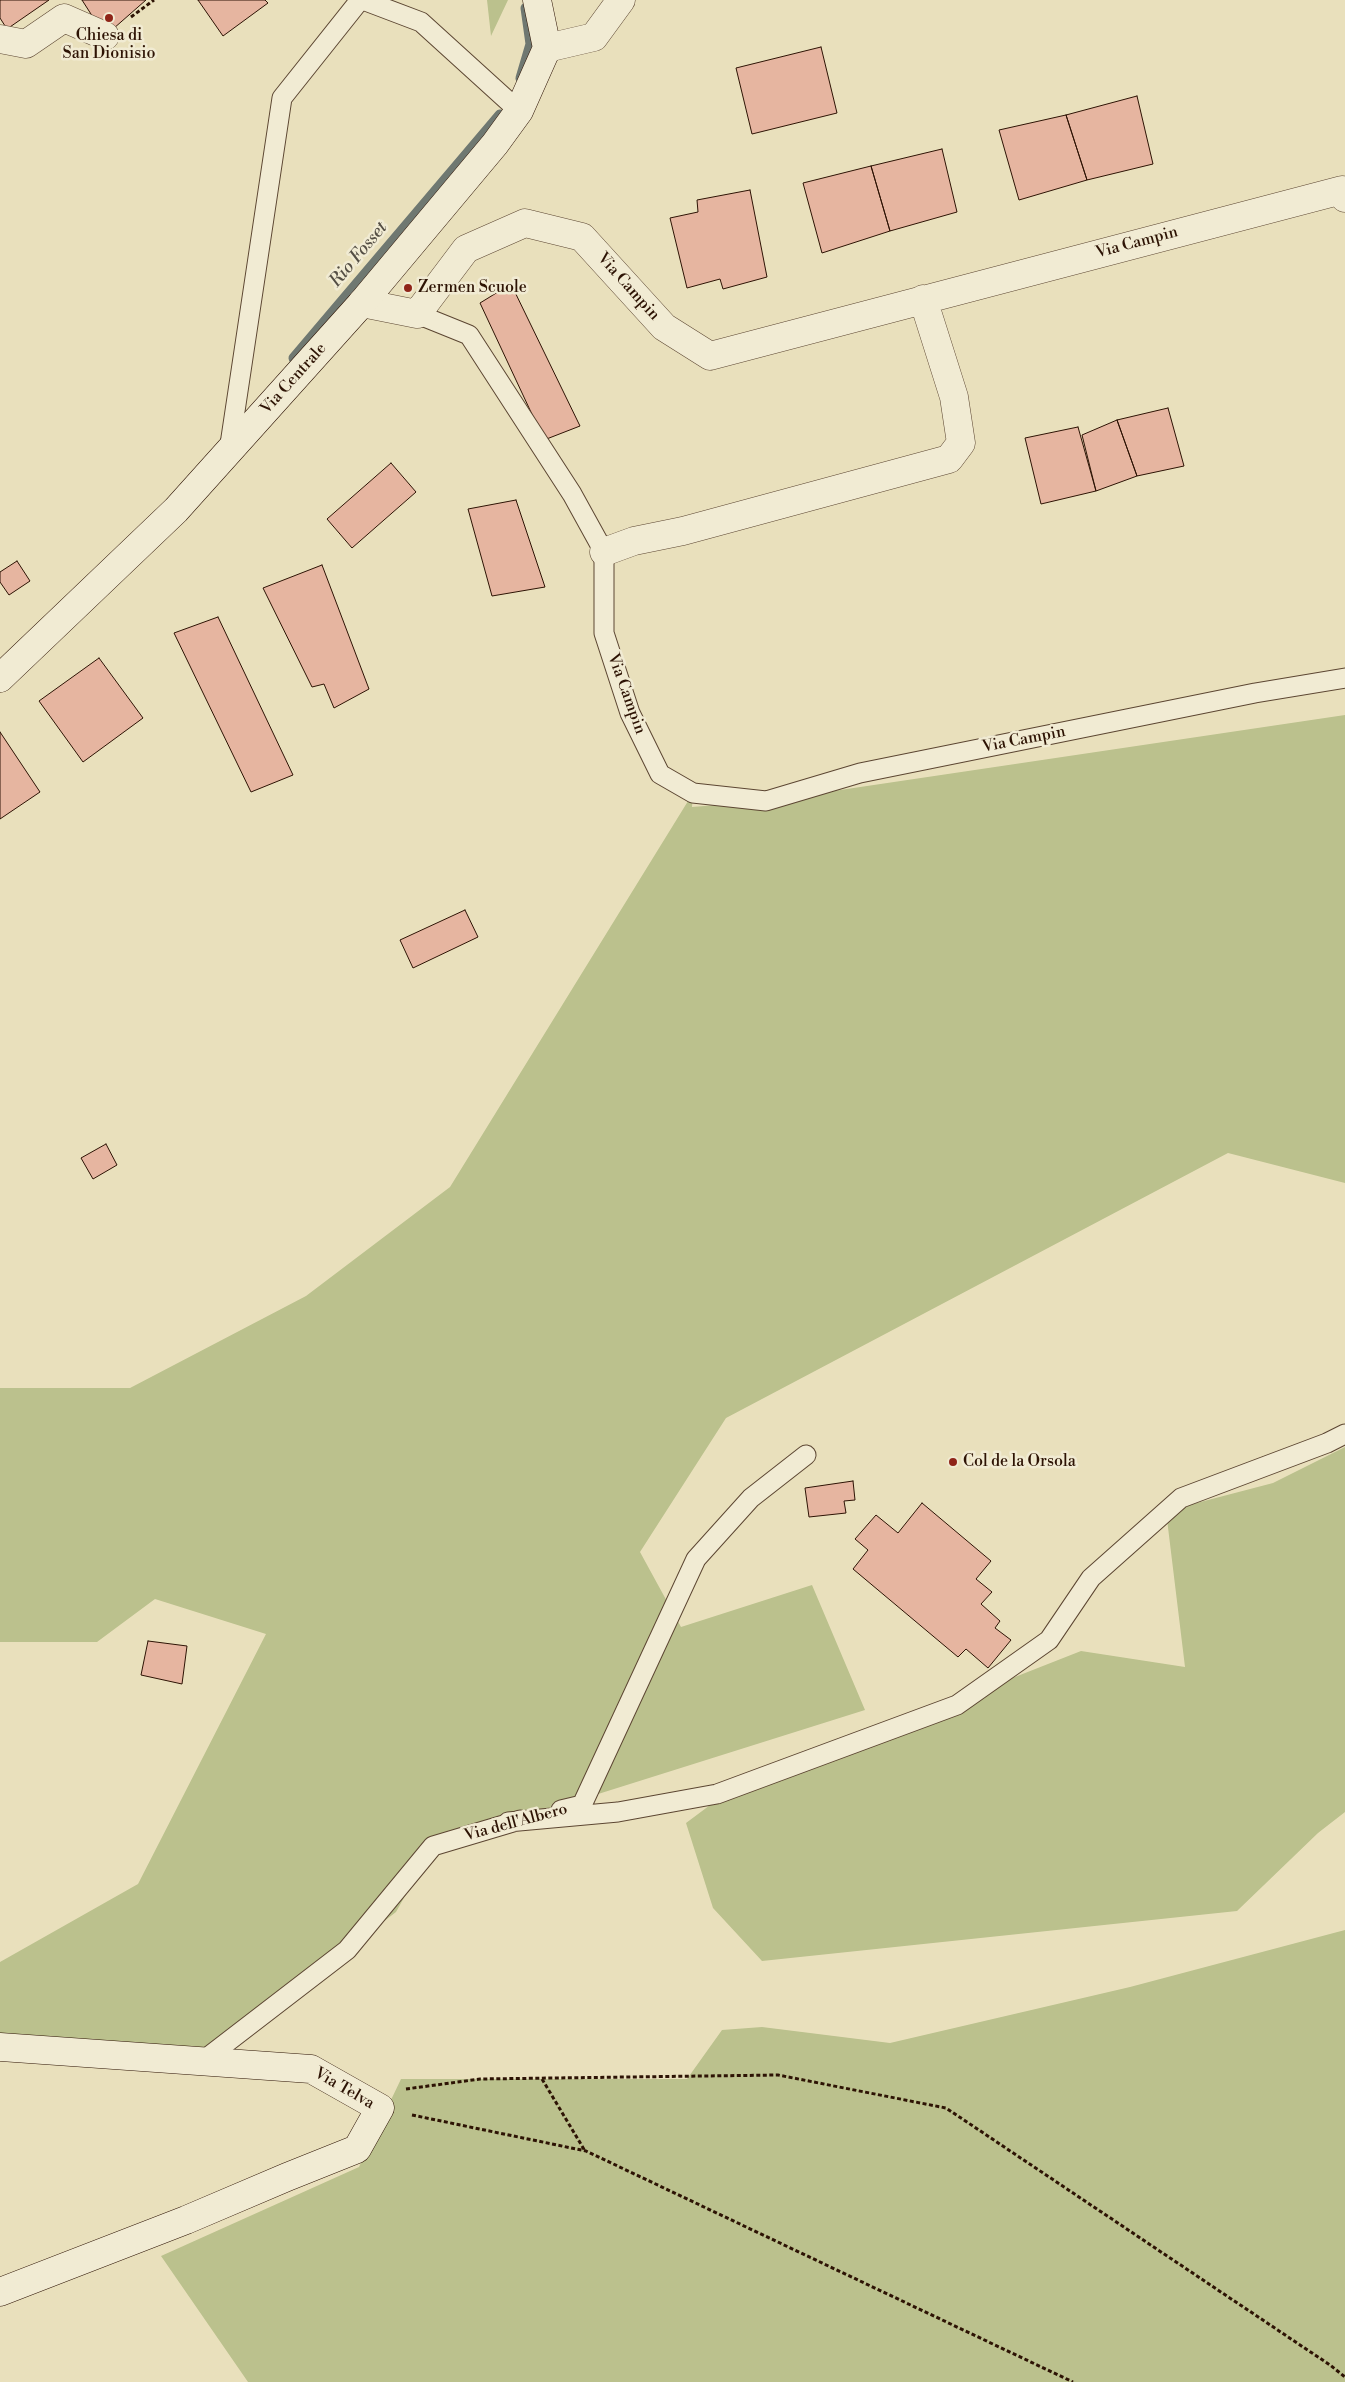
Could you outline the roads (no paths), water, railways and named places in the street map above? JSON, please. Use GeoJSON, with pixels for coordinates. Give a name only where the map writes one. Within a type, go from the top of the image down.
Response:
{"type":"FeatureCollection","features":[{"type":"Feature","properties":{"kind":"street"},"geometry":{"type":"LineString","coordinates":[[537,0],[547,48],[594,37],[621,0]]}},
{"type":"Feature","properties":{"kind":"street"},"geometry":{"type":"LineString","coordinates":[[0,39],[26,44],[64,18],[105,36]]}},
{"type":"Feature","properties":{"kind":"street","name":"Via Centrale"},"geometry":{"type":"LineString","coordinates":[[0,678],[176,510],[362,303],[494,144],[519,111],[547,48]]}},
{"type":"Feature","properties":{"kind":"street","name":"Via Campin"},"geometry":{"type":"LineString","coordinates":[[417,314],[466,249],[525,223],[582,237],[664,327],[710,356],[1342,190],[1345,198]]}},
{"type":"Feature","properties":{"kind":"street"},"geometry":{"type":"LineString","coordinates":[[604,552],[634,541],[703,526],[949,459],[961,443],[954,398],[923,299]]}},
{"type":"Feature","properties":{"kind":"street"},"geometry":{"type":"LineString","coordinates":[[362,303],[417,314]]}},
{"type":"Feature","properties":{"kind":"street","name":"Via Telva"},"geometry":{"type":"LineString","coordinates":[[0,2047],[311,2069],[369,2102],[357,2150],[287,2177],[186,2220],[0,2292]]}},
{"type":"Feature","properties":{"kind":"lane"},"geometry":{"type":"LineString","coordinates":[[229,452],[282,98],[361,0],[421,22],[519,111]]}},
{"type":"Feature","properties":{"kind":"lane"},"geometry":{"type":"LineString","coordinates":[[417,314],[469,335],[572,494],[604,552]]}},
{"type":"Feature","properties":{"kind":"lane","name":"Via Campin"},"geometry":{"type":"LineString","coordinates":[[604,552],[604,633],[630,713],[660,774],[692,793],[766,801],[860,773],[1246,695],[1345,678]]}},
{"type":"Feature","properties":{"kind":"lane"},"geometry":{"type":"LineString","coordinates":[[508,1822],[618,1812],[717,1794],[957,1706],[1049,1640],[1091,1578],[1181,1498],[1327,1443],[1345,1434]]}},
{"type":"Feature","properties":{"kind":"lane","name":"Via dell'Albero"},"geometry":{"type":"LineString","coordinates":[[204,2060],[347,1950],[433,1846],[508,1822],[582,1805],[696,1559],[751,1498],[806,1455]]}},
{"type":"Feature","properties":{"kind":"waterway","name":"Rio Fosset"},"geometry":{"type":"LineString","coordinates":[[521,78],[531,44],[526,8]]}},
{"type":"Feature","properties":{"kind":"waterway","name":"Rio Fosset"},"geometry":{"type":"LineString","coordinates":[[294,358],[500,115]]}},
{"type":"Feature","properties":{"kind":"place","name":"Chiesa di San Dionisio"},"geometry":{"type":"Point","coordinates":[109,18]}},
{"type":"Feature","properties":{"kind":"place","name":"Zermen Scuole"},"geometry":{"type":"Point","coordinates":[408,288]}},
{"type":"Feature","properties":{"kind":"place","name":"Col de la Orsola"},"geometry":{"type":"Point","coordinates":[953,1462]}}]}
